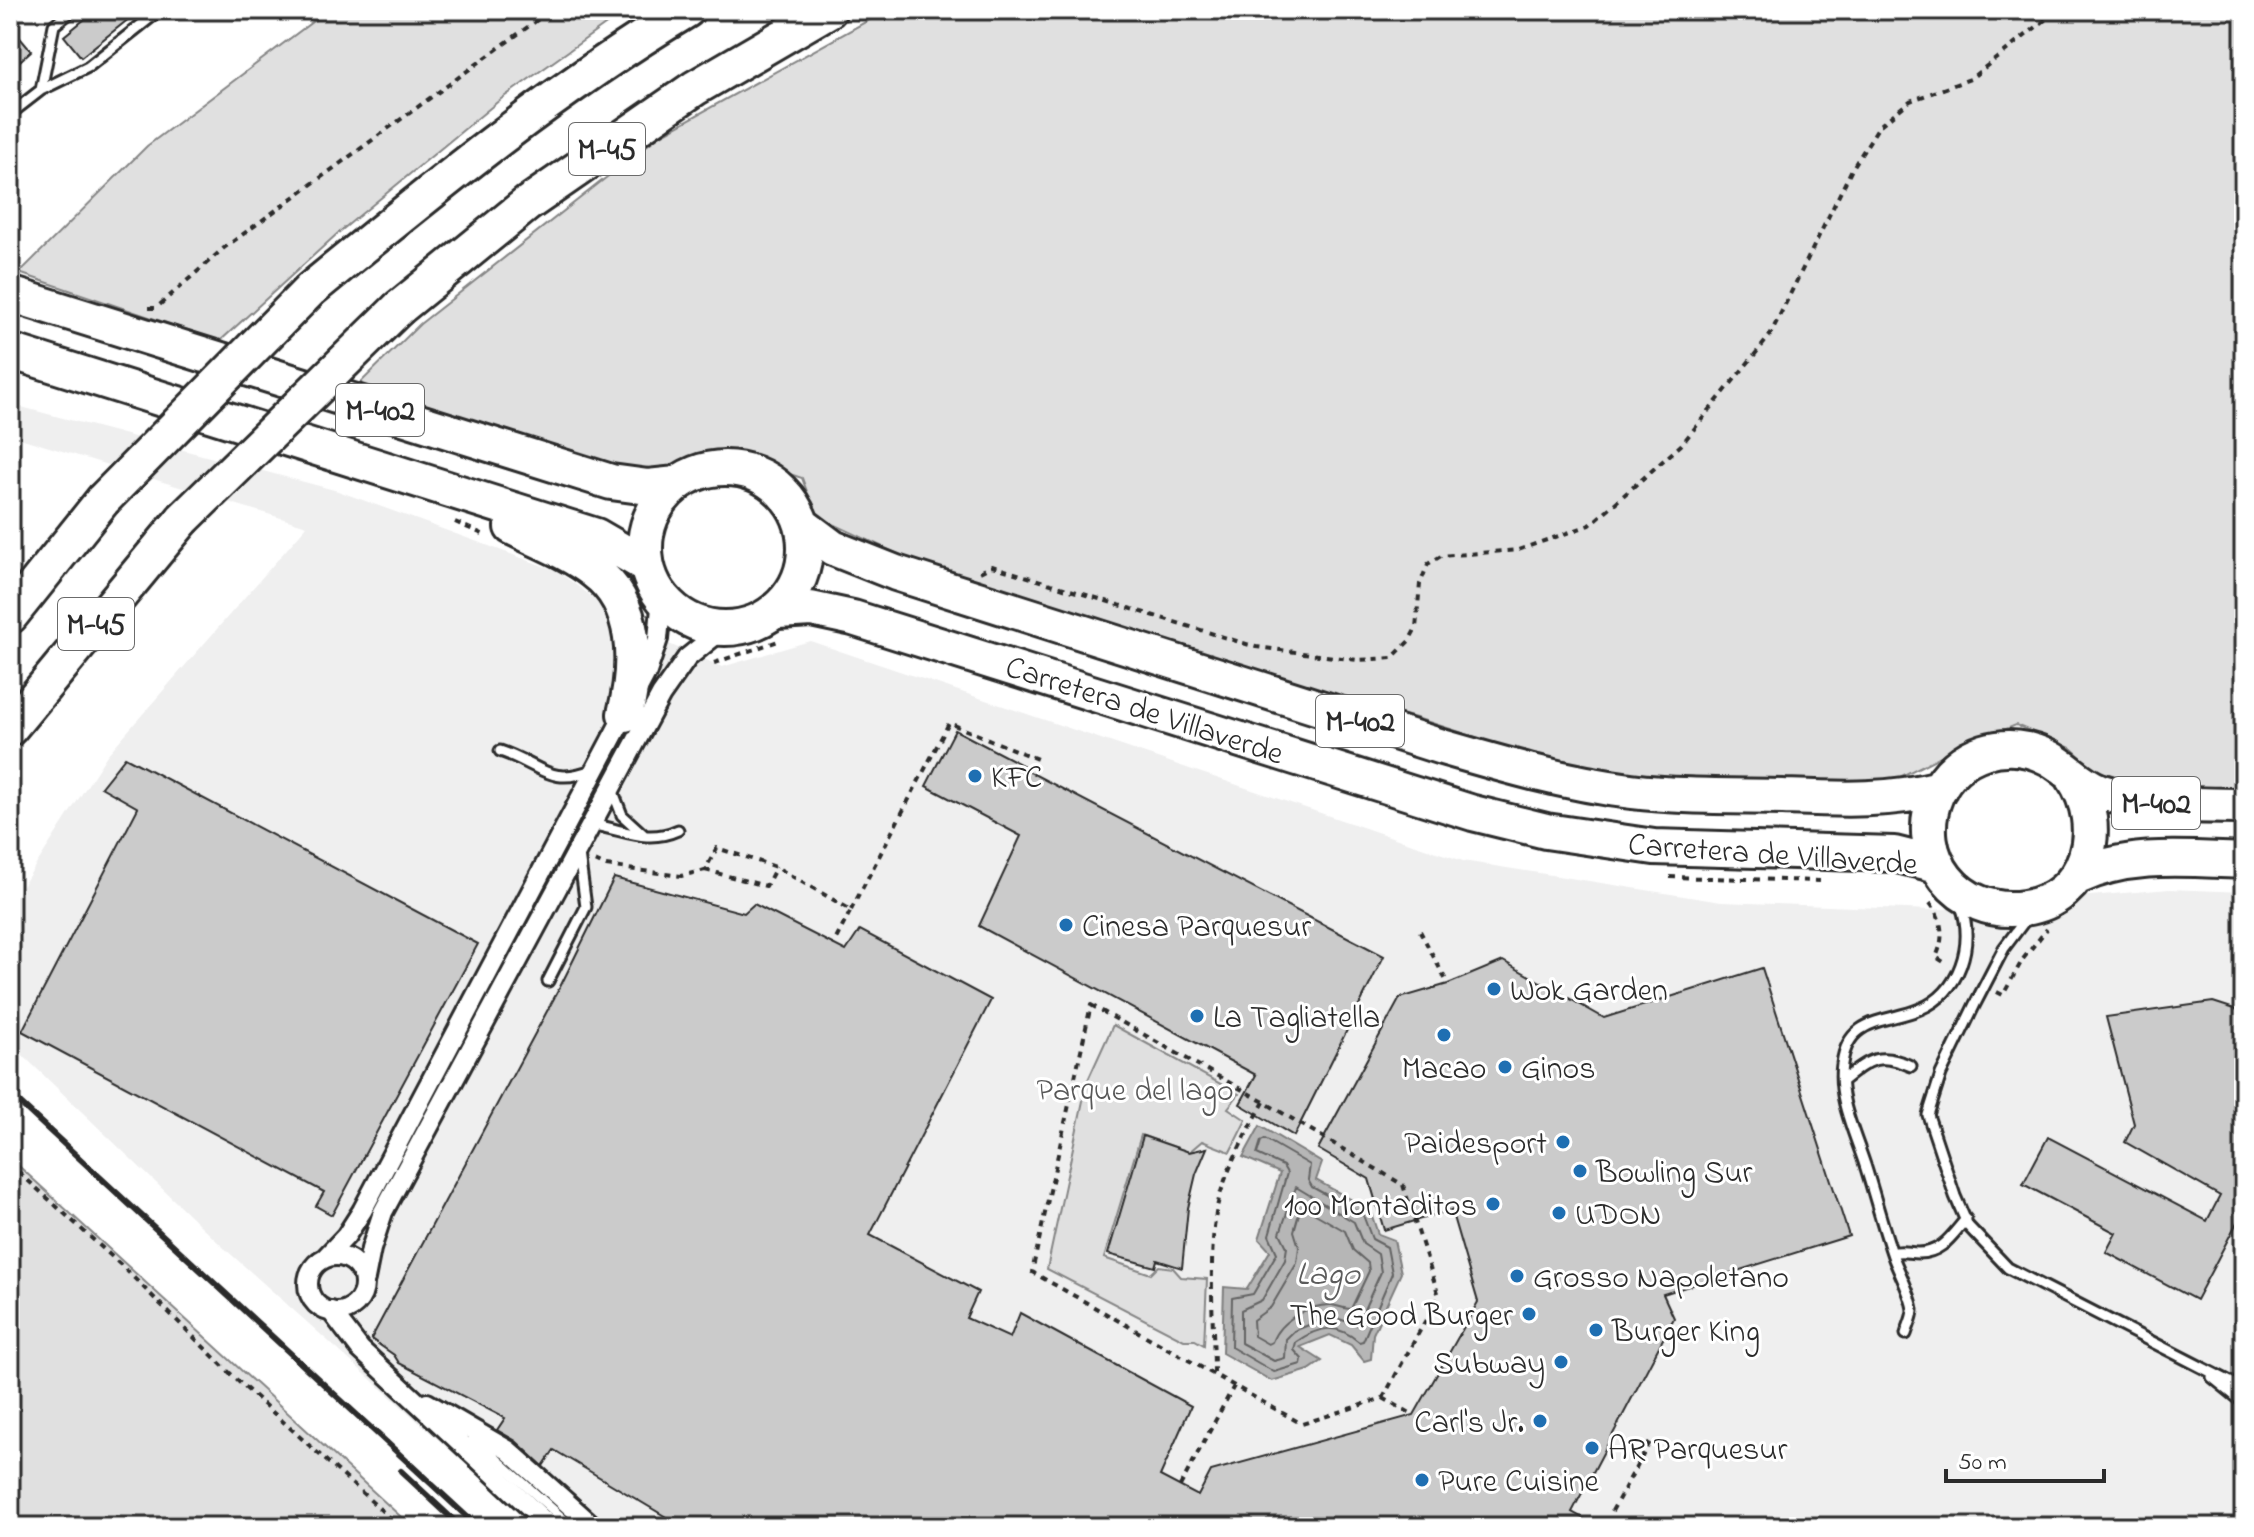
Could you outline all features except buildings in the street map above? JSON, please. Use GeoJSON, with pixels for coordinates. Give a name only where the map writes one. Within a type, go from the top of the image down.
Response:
{"type":"FeatureCollection","features":[{"type":"Feature","properties":{"kind":"highway","name":"M-45"},"geometry":{"type":"LineString","coordinates":[[10,616],[103,500],[310,290],[469,160],[582,78],[687,10]]}},
{"type":"Feature","properties":{"kind":"highway","name":"M-45"},"geometry":{"type":"LineString","coordinates":[[10,728],[183,519],[399,308],[527,204],[695,88],[829,10]]}},
{"type":"Feature","properties":{"kind":"highway","name":"M-402"},"geometry":{"type":"LineString","coordinates":[[10,294],[611,482],[637,487],[677,484],[712,468],[752,472],[765,477],[786,495],[805,527]]}},
{"type":"Feature","properties":{"kind":"highway","name":"M-402"},"geometry":{"type":"LineString","coordinates":[[10,351],[596,536],[646,565]]}},
{"type":"Feature","properties":{"kind":"highway"},"geometry":{"type":"LineString","coordinates":[[423,480],[574,558],[609,585],[622,606],[633,646],[632,684],[625,714]]}},
{"type":"Feature","properties":{"kind":"highway"},"geometry":{"type":"LineString","coordinates":[[677,484],[658,503],[649,522],[646,565],[662,597],[675,611],[693,622],[723,629]]}},
{"type":"Feature","properties":{"kind":"highway","name":"Carretera de Villaverde"},"geometry":{"type":"LineString","coordinates":[[805,527],[846,554],[947,589],[1442,747],[1578,782],[1655,793],[1853,799],[1908,796],[1940,788]]}},
{"type":"Feature","properties":{"kind":"highway"},"geometry":{"type":"LineString","coordinates":[[778,611],[801,576],[805,527]]}},
{"type":"Feature","properties":{"kind":"highway","name":"Carretera de Villaverde"},"geometry":{"type":"LineString","coordinates":[[778,611],[811,609],[853,618],[1437,802],[1533,828],[1654,847],[1894,854],[1947,878]]}},
{"type":"Feature","properties":{"kind":"highway","name":"M-402"},"geometry":{"type":"LineString","coordinates":[[723,629],[748,626],[778,611]]}},
{"type":"Feature","properties":{"kind":"highway","name":"M-402"},"geometry":{"type":"LineString","coordinates":[[1940,788],[1966,760],[1987,750],[2010,747],[2024,748],[2046,756],[2073,777],[2100,791],[2143,802],[2244,806]]}},
{"type":"Feature","properties":{"kind":"highway"},"geometry":{"type":"LineString","coordinates":[[1940,788],[1934,800],[1929,826],[1933,852],[1947,878],[1988,907],[2045,915],[2077,877],[2087,857],[2091,827],[2088,805],[2073,777]]}},
{"type":"Feature","properties":{"kind":"highway","name":"M-402"},"geometry":{"type":"LineString","coordinates":[[2077,877],[2117,862],[2141,859],[2244,861]]}},
{"type":"Feature","properties":{"kind":"street"},"geometry":{"type":"LineString","coordinates":[[551,1527],[356,1346],[331,1311],[316,1304],[308,1285],[311,1271],[346,1236],[357,1219],[652,662],[658,639],[662,597]]}},
{"type":"Feature","properties":{"kind":"street"},"geometry":{"type":"LineString","coordinates":[[331,1311],[343,1310],[354,1304],[364,1289],[371,1249],[383,1212],[568,865],[579,853],[673,676],[694,651],[723,629]]}},
{"type":"Feature","properties":{"kind":"street"},"geometry":{"type":"LineString","coordinates":[[326,1257],[337,1255],[349,1259],[365,1279]]}},
{"type":"Feature","properties":{"kind":"street"},"geometry":{"type":"LineString","coordinates":[[401,1387],[508,1450],[594,1527]]}},
{"type":"Feature","properties":{"kind":"lane"},"geometry":{"type":"LineString","coordinates":[[41,90],[54,25],[73,10]]}},
{"type":"Feature","properties":{"kind":"lane"},"geometry":{"type":"LineString","coordinates":[[10,114],[41,90],[88,67],[160,10]]}},
{"type":"Feature","properties":{"kind":"lane"},"geometry":{"type":"LineString","coordinates":[[500,751],[561,778],[597,768]]}},
{"type":"Feature","properties":{"kind":"lane"},"geometry":{"type":"LineString","coordinates":[[612,789],[622,815],[646,837]]}},
{"type":"Feature","properties":{"kind":"lane"},"geometry":{"type":"LineString","coordinates":[[594,825],[646,837],[662,837],[678,830]]}},
{"type":"Feature","properties":{"kind":"lane"},"geometry":{"type":"LineString","coordinates":[[548,981],[586,907],[579,853]]}},
{"type":"Feature","properties":{"kind":"lane"},"geometry":{"type":"LineString","coordinates":[[1906,1334],[1913,1310],[1847,1107],[1841,1067],[1847,1046],[1861,1030],[1878,1019],[1931,1004],[1953,981],[1962,962],[1968,935],[1947,878]]}},
{"type":"Feature","properties":{"kind":"lane"},"geometry":{"type":"LineString","coordinates":[[2045,915],[2004,948],[1941,1074],[1928,1115],[1955,1196],[1968,1226],[2008,1268],[2244,1389]]}},
{"type":"Feature","properties":{"kind":"lane"},"geometry":{"type":"LineString","coordinates":[[1842,1081],[1867,1062],[1892,1057],[1911,1066]]}},
{"type":"Feature","properties":{"kind":"lane"},"geometry":{"type":"LineString","coordinates":[[1892,1253],[1902,1250],[1921,1253],[1940,1248],[1966,1219]]}},
{"type":"Feature","properties":{"kind":"lane"},"geometry":{"type":"LineString","coordinates":[[2194,1362],[2244,1403]]}},
{"type":"Feature","properties":{"kind":"lane"},"geometry":{"type":"LineString","coordinates":[[440,1412],[489,1451],[572,1527]]}},
{"type":"Feature","properties":{"kind":"path"},"geometry":{"type":"LineString","coordinates":[[141,308],[156,308],[224,248],[551,10]]}},
{"type":"Feature","properties":{"kind":"path"},"geometry":{"type":"LineString","coordinates":[[947,589],[992,566],[1256,647],[1358,660],[1392,658],[1409,641],[1416,628],[1420,584],[1428,564],[1441,556],[1518,550],[1590,525],[1681,445],[1769,337],[1852,169],[1879,126],[1910,101],[1970,79],[2058,10]]}},
{"type":"Feature","properties":{"kind":"path"},"geometry":{"type":"LineString","coordinates":[[451,521],[498,541]]}},
{"type":"Feature","properties":{"kind":"path"},"geometry":{"type":"LineString","coordinates":[[833,945],[949,723],[1042,761]]}},
{"type":"Feature","properties":{"kind":"path"},"geometry":{"type":"LineString","coordinates":[[705,870],[717,848],[776,867],[851,910]]}},
{"type":"Feature","properties":{"kind":"path"},"geometry":{"type":"LineString","coordinates":[[579,853],[606,866],[681,876],[705,870],[766,886],[776,867]]}},
{"type":"Feature","properties":{"kind":"path"},"geometry":{"type":"LineString","coordinates":[[2003,995],[2029,951],[2045,915]]}},
{"type":"Feature","properties":{"kind":"path"},"geometry":{"type":"LineString","coordinates":[[1420,931],[1448,984]]}},
{"type":"Feature","properties":{"kind":"path"},"geometry":{"type":"LineString","coordinates":[[1091,1005],[1264,1102],[1403,1185],[1439,1296],[1383,1398],[1302,1424],[1032,1272],[1091,1005]]}},
{"type":"Feature","properties":{"kind":"path"},"geometry":{"type":"LineString","coordinates":[[1214,1373],[1213,1240],[1220,1194],[1244,1137],[1264,1102]]}},
{"type":"Feature","properties":{"kind":"path"},"geometry":{"type":"LineString","coordinates":[[10,1164],[121,1265],[239,1382],[400,1527]]}},
{"type":"Feature","properties":{"kind":"path"},"geometry":{"type":"LineString","coordinates":[[1180,1486],[1234,1386]]}},
{"type":"Feature","properties":{"kind":"path"},"geometry":{"type":"LineString","coordinates":[[1383,1398],[1414,1415]]}},
{"type":"Feature","properties":{"kind":"path"},"geometry":{"type":"LineString","coordinates":[[1612,1511],[1650,1442]]}},
{"type":"Feature","properties":{"kind":"shaded area"},"geometry":{"type":"Polygon","coordinates":[[[10,404],[338,491],[557,571],[639,631],[722,667],[810,641],[1463,861],[1721,902],[1932,910],[2169,889],[2244,892],[2244,1527],[536,1527],[224,1248],[10,1043],[10,905],[107,755],[307,526],[10,435],[10,404]]]}},
{"type":"Feature","properties":{"kind":"green space"},"geometry":{"type":"Polygon","coordinates":[[[328,10],[626,10],[501,99],[337,234],[220,341],[19,273],[147,146],[328,10]]]}},
{"type":"Feature","properties":{"kind":"green space"},"geometry":{"type":"Polygon","coordinates":[[[887,10],[2244,10],[2244,798],[2136,783],[2095,770],[2071,748],[2016,725],[1951,751],[1892,781],[1749,783],[1585,772],[1416,718],[1225,667],[913,561],[816,516],[802,478],[738,457],[671,470],[609,468],[354,389],[420,324],[659,136],[887,10]]]}},
{"type":"Feature","properties":{"kind":"green space","name":"Parque del lago"},"geometry":{"type":"Polygon","coordinates":[[[1113,1025],[1239,1094],[1228,1108],[1246,1120],[1230,1152],[1202,1141],[1189,1152],[1141,1135],[1104,1258],[1151,1274],[1159,1266],[1173,1268],[1181,1277],[1207,1279],[1204,1345],[1195,1340],[1184,1340],[1047,1269],[1087,1082],[1113,1025]]]}},
{"type":"Feature","properties":{"kind":"green space"},"geometry":{"type":"Polygon","coordinates":[[[10,1158],[412,1527],[10,1527],[10,1158]]]}},
{"type":"Feature","properties":{"kind":"water","name":"Lago"},"geometry":{"type":"Polygon","coordinates":[[[1260,1126],[1322,1163],[1316,1180],[1370,1210],[1378,1234],[1394,1240],[1401,1273],[1373,1334],[1371,1359],[1364,1361],[1351,1345],[1330,1335],[1300,1347],[1322,1361],[1309,1370],[1272,1381],[1222,1353],[1224,1287],[1247,1289],[1270,1251],[1259,1239],[1280,1173],[1243,1157],[1260,1126]]]}},
{"type":"Feature","properties":{"kind":"railway"},"geometry":{"type":"LineString","coordinates":[[10,1094],[478,1527]]}},
{"type":"Feature","properties":{"kind":"railway"},"geometry":{"type":"LineString","coordinates":[[401,1471],[461,1527]]}},
{"type":"Feature","properties":{"kind":"place","name":"KFC"},"geometry":{"type":"Point","coordinates":[975,776]}},
{"type":"Feature","properties":{"kind":"place","name":"Cinesa Parquesur"},"geometry":{"type":"Point","coordinates":[1066,925]}},
{"type":"Feature","properties":{"kind":"place","name":"Wok Garden"},"geometry":{"type":"Point","coordinates":[1494,989]}},
{"type":"Feature","properties":{"kind":"place","name":"La Tagliatella"},"geometry":{"type":"Point","coordinates":[1197,1016]}},
{"type":"Feature","properties":{"kind":"place","name":"Macao"},"geometry":{"type":"Point","coordinates":[1444,1035]}},
{"type":"Feature","properties":{"kind":"place","name":"Ginos"},"geometry":{"type":"Point","coordinates":[1505,1067]}},
{"type":"Feature","properties":{"kind":"place","name":"Paidesport"},"geometry":{"type":"Point","coordinates":[1563,1142]}},
{"type":"Feature","properties":{"kind":"place","name":"Bowling Sur"},"geometry":{"type":"Point","coordinates":[1580,1171]}},
{"type":"Feature","properties":{"kind":"place","name":"100 Montaditos"},"geometry":{"type":"Point","coordinates":[1493,1204]}},
{"type":"Feature","properties":{"kind":"place","name":"UDON"},"geometry":{"type":"Point","coordinates":[1559,1213]}},
{"type":"Feature","properties":{"kind":"place","name":"Grosso Napoletano"},"geometry":{"type":"Point","coordinates":[1517,1276]}},
{"type":"Feature","properties":{"kind":"place","name":"The Good Burger"},"geometry":{"type":"Point","coordinates":[1529,1314]}},
{"type":"Feature","properties":{"kind":"place","name":"Burger King"},"geometry":{"type":"Point","coordinates":[1596,1330]}},
{"type":"Feature","properties":{"kind":"place","name":"Subway"},"geometry":{"type":"Point","coordinates":[1561,1362]}},
{"type":"Feature","properties":{"kind":"place","name":"Carl's Jr."},"geometry":{"type":"Point","coordinates":[1540,1421]}},
{"type":"Feature","properties":{"kind":"place","name":"AR Parquesur"},"geometry":{"type":"Point","coordinates":[1592,1448]}},
{"type":"Feature","properties":{"kind":"place","name":"Pure Cuisine"},"geometry":{"type":"Point","coordinates":[1422,1480]}}]}
